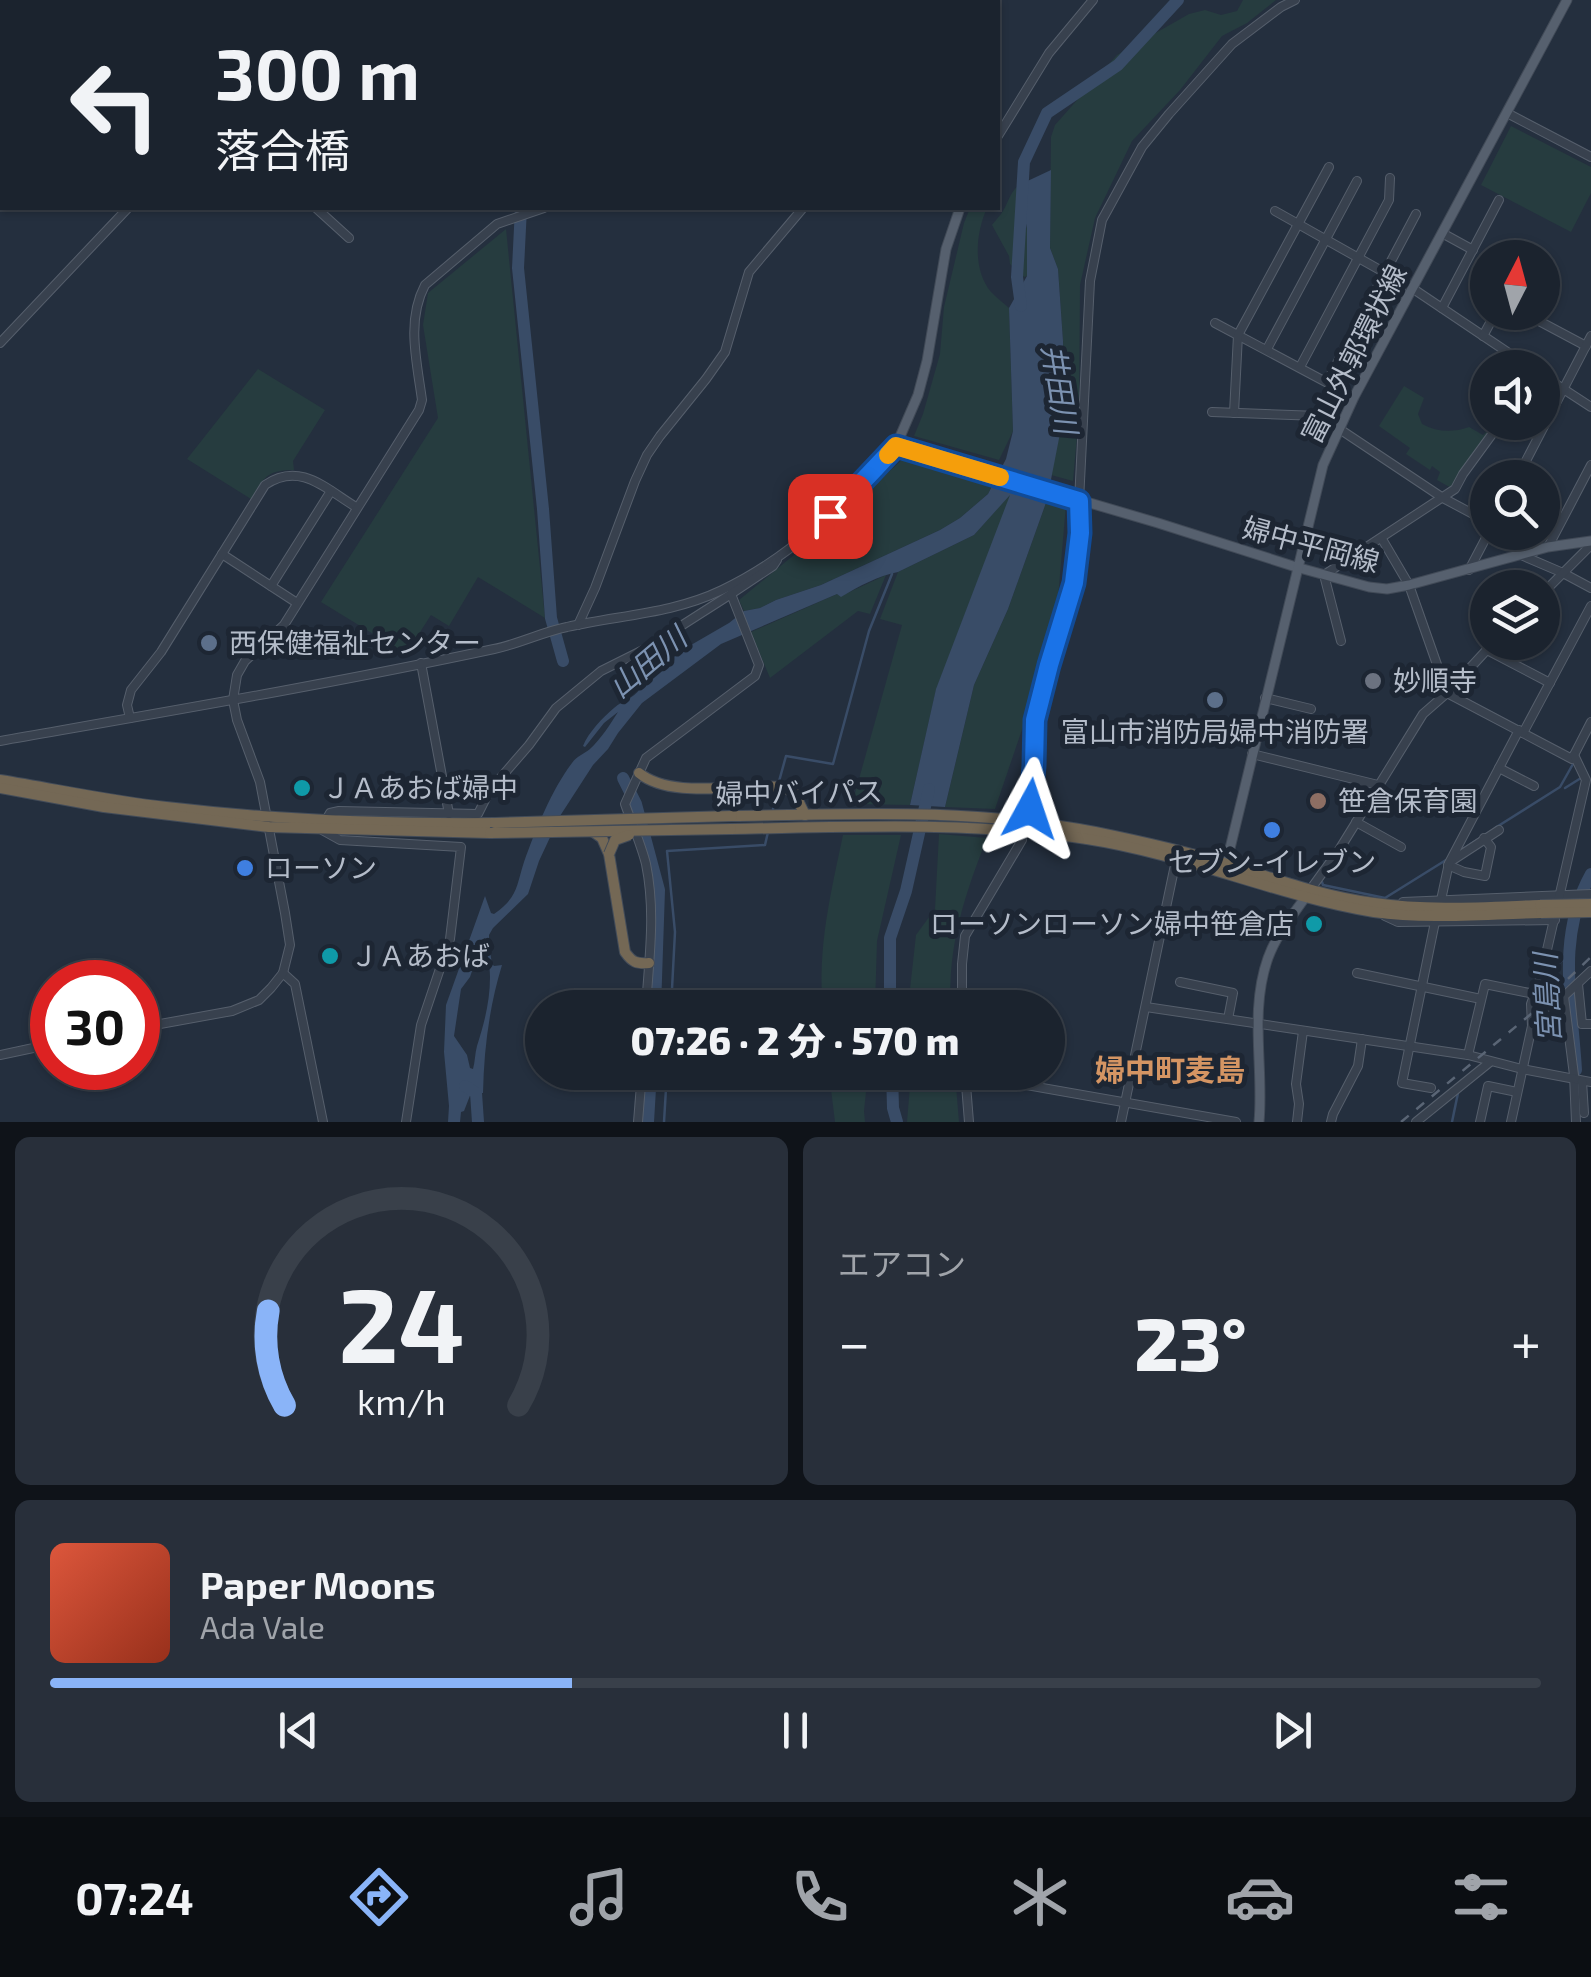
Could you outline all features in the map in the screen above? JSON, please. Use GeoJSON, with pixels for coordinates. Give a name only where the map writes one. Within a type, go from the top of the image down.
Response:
{"type":"FeatureCollection","features":[{"type":"Feature","properties":{"kind":"highway"},"geometry":{"type":"LineString","coordinates":[[637,777],[686,788],[781,787],[794,792],[804,815]]}},
{"type":"Feature","properties":{"kind":"highway","name":"婦中バイパス"},"geometry":{"type":"LineString","coordinates":[[0,784],[268,822],[324,825],[592,830],[1005,825],[1092,831],[1374,908],[1591,912]]}},
{"type":"Feature","properties":{"kind":"highway"},"geometry":{"type":"LineString","coordinates":[[732,816],[787,810],[793,800],[781,787]]}},
{"type":"Feature","properties":{"kind":"highway","name":"婦中バイパス"},"geometry":{"type":"LineString","coordinates":[[493,828],[732,816],[931,814],[1090,840],[1225,868]]}},
{"type":"Feature","properties":{"kind":"highway"},"geometry":{"type":"LineString","coordinates":[[592,830],[602,838],[609,854],[624,952],[636,964],[649,963]]}},
{"type":"Feature","properties":{"kind":"highway"},"geometry":{"type":"LineString","coordinates":[[609,854],[621,836],[680,830]]}},
{"type":"Feature","properties":{"kind":"highway","name":"婦中バイパス"},"geometry":{"type":"LineString","coordinates":[[1541,909],[1591,904]]}},
{"type":"Feature","properties":{"kind":"main road","name":"富山外郭環状線"},"geometry":{"type":"LineString","coordinates":[[1225,868],[1323,465],[1354,397],[1567,0]]}},
{"type":"Feature","properties":{"kind":"main road"},"geometry":{"type":"LineString","coordinates":[[900,447],[928,361],[946,249],[959,210]]}},
{"type":"Feature","properties":{"kind":"main road","name":"婦中平岡線"},"geometry":{"type":"LineString","coordinates":[[900,447],[1369,587],[1408,585],[1538,550]]}},
{"type":"Feature","properties":{"kind":"main road","name":"婦中平岡線"},"geometry":{"type":"LineString","coordinates":[[1560,546],[1591,543]]}},
{"type":"Feature","properties":{"kind":"main road"},"geometry":{"type":"LineString","coordinates":[[1260,1122],[1257,1025],[1261,981],[1268,956],[1284,926],[1309,893]]}},
{"type":"Feature","properties":{"kind":"street"},"geometry":{"type":"LineString","coordinates":[[1030,809],[1035,720],[1074,583],[1080,533],[1090,281],[1102,220],[1142,147],[1169,114],[1232,44],[1294,0]]}},
{"type":"Feature","properties":{"kind":"street"},"geometry":{"type":"LineString","coordinates":[[1000,133],[1048,53],[1091,2]]}},
{"type":"Feature","properties":{"kind":"street"},"geometry":{"type":"LineString","coordinates":[[1507,112],[1591,158]]}},
{"type":"Feature","properties":{"kind":"street"},"geometry":{"type":"LineString","coordinates":[[1234,413],[1238,335],[1329,168]]}},
{"type":"Feature","properties":{"kind":"street"},"geometry":{"type":"LineString","coordinates":[[1300,367],[1389,200],[1390,178]]}},
{"type":"Feature","properties":{"kind":"street"},"geometry":{"type":"LineString","coordinates":[[1268,349],[1357,181]]}},
{"type":"Feature","properties":{"kind":"street"},"geometry":{"type":"LineString","coordinates":[[1478,240],[1499,200]]}},
{"type":"Feature","properties":{"kind":"street"},"geometry":{"type":"LineString","coordinates":[[0,343],[126,210]]}},
{"type":"Feature","properties":{"kind":"street"},"geometry":{"type":"LineString","coordinates":[[318,210],[349,238]]}},
{"type":"Feature","properties":{"kind":"street"},"geometry":{"type":"LineString","coordinates":[[160,1024],[232,1011],[258,1000],[282,972],[290,945],[260,782],[233,700],[237,676],[245,660],[284,626],[419,410],[422,400],[413,322],[424,285],[498,224],[539,210]]}},
{"type":"Feature","properties":{"kind":"street"},"geometry":{"type":"LineString","coordinates":[[578,625],[647,456],[725,352],[749,272],[801,210]]}},
{"type":"Feature","properties":{"kind":"street"},"geometry":{"type":"LineString","coordinates":[[1274,211],[1412,288],[1504,350]]}},
{"type":"Feature","properties":{"kind":"street"},"geometry":{"type":"LineString","coordinates":[[1327,382],[1416,214]]}},
{"type":"Feature","properties":{"kind":"street"},"geometry":{"type":"LineString","coordinates":[[1442,233],[1470,248]]}},
{"type":"Feature","properties":{"kind":"street"},"geometry":{"type":"LineString","coordinates":[[1442,308],[1470,256]]}},
{"type":"Feature","properties":{"kind":"street"},"geometry":{"type":"LineString","coordinates":[[1216,323],[1354,397]]}},
{"type":"Feature","properties":{"kind":"street"},"geometry":{"type":"LineString","coordinates":[[1483,336],[1486,330]]}},
{"type":"Feature","properties":{"kind":"street"},"geometry":{"type":"LineString","coordinates":[[1556,330],[1586,346]]}},
{"type":"Feature","properties":{"kind":"street"},"geometry":{"type":"LineString","coordinates":[[1527,460],[1591,336]]}},
{"type":"Feature","properties":{"kind":"street"},"geometry":{"type":"LineString","coordinates":[[1560,387],[1591,407]]}},
{"type":"Feature","properties":{"kind":"street"},"geometry":{"type":"LineString","coordinates":[[1212,412],[1320,416],[1470,512]]}},
{"type":"Feature","properties":{"kind":"street"},"geometry":{"type":"LineString","coordinates":[[1341,641],[1324,575],[1455,489],[1488,440]]}},
{"type":"Feature","properties":{"kind":"street"},"geometry":{"type":"LineString","coordinates":[[0,742],[499,648],[565,627],[691,604],[725,589],[803,540],[900,447]]}},
{"type":"Feature","properties":{"kind":"street"},"geometry":{"type":"LineString","coordinates":[[1560,524],[1591,465]]}},
{"type":"Feature","properties":{"kind":"street"},"geometry":{"type":"LineString","coordinates":[[130,718],[127,705],[131,690],[161,652],[265,485],[276,478],[305,476],[356,507]]}},
{"type":"Feature","properties":{"kind":"street"},"geometry":{"type":"LineString","coordinates":[[271,586],[330,492]]}},
{"type":"Feature","properties":{"kind":"street"},"geometry":{"type":"LineString","coordinates":[[1382,539],[1408,585],[1447,693],[1572,759],[1591,722]]}},
{"type":"Feature","properties":{"kind":"street"},"geometry":{"type":"LineString","coordinates":[[1560,576],[1591,543]]}},
{"type":"Feature","properties":{"kind":"street"},"geometry":{"type":"LineString","coordinates":[[1469,570],[1480,550]]}},
{"type":"Feature","properties":{"kind":"street"},"geometry":{"type":"LineString","coordinates":[[222,554],[297,603]]}},
{"type":"Feature","properties":{"kind":"street"},"geometry":{"type":"LineString","coordinates":[[1521,556],[1591,588]]}},
{"type":"Feature","properties":{"kind":"street"},"geometry":{"type":"LineString","coordinates":[[406,1122],[421,1026],[450,938],[461,847],[340,840],[324,825],[330,814],[478,814],[490,790],[556,708],[572,694],[732,595],[773,566],[778,558]]}},
{"type":"Feature","properties":{"kind":"street"},"geometry":{"type":"LineString","coordinates":[[647,990],[651,897],[645,861],[625,804],[646,758],[755,676],[759,665],[732,595]]}},
{"type":"Feature","properties":{"kind":"street"},"geometry":{"type":"LineString","coordinates":[[1441,900],[1449,864],[1591,606]]}},
{"type":"Feature","properties":{"kind":"street"},"geometry":{"type":"LineString","coordinates":[[1309,893],[1422,714],[1478,660]]}},
{"type":"Feature","properties":{"kind":"street"},"geometry":{"type":"LineString","coordinates":[[1506,660],[1550,683]]}},
{"type":"Feature","properties":{"kind":"street"},"geometry":{"type":"LineString","coordinates":[[421,663],[448,814]]}},
{"type":"Feature","properties":{"kind":"street"},"geometry":{"type":"LineString","coordinates":[[1265,698],[1310,709]]}},
{"type":"Feature","properties":{"kind":"street"},"geometry":{"type":"LineString","coordinates":[[1252,754],[1378,785]]}},
{"type":"Feature","properties":{"kind":"street"},"geometry":{"type":"LineString","coordinates":[[1510,1122],[1532,1026],[1530,1004],[1541,976],[1586,780],[1574,755]]}},
{"type":"Feature","properties":{"kind":"street"},"geometry":{"type":"LineString","coordinates":[[1499,768],[1534,786]]}},
{"type":"Feature","properties":{"kind":"street"},"geometry":{"type":"LineString","coordinates":[[1356,822],[1400,847]]}},
{"type":"Feature","properties":{"kind":"street"},"geometry":{"type":"LineString","coordinates":[[1449,864],[1499,830]]}},
{"type":"Feature","properties":{"kind":"street"},"geometry":{"type":"LineString","coordinates":[[1449,864],[1485,876],[1492,846],[1484,838]]}},
{"type":"Feature","properties":{"kind":"street"},"geometry":{"type":"LineString","coordinates":[[962,990],[965,936],[1022,840]]}},
{"type":"Feature","properties":{"kind":"street"},"geometry":{"type":"LineString","coordinates":[[1121,1122],[1176,860]]}},
{"type":"Feature","properties":{"kind":"street"},"geometry":{"type":"LineString","coordinates":[[1374,908],[1441,900],[1591,894]]}},
{"type":"Feature","properties":{"kind":"street"},"geometry":{"type":"LineString","coordinates":[[1374,908],[1398,922],[1554,920]]}},
{"type":"Feature","properties":{"kind":"street"},"geometry":{"type":"LineString","coordinates":[[1431,1088],[1402,1083],[1435,922]]}},
{"type":"Feature","properties":{"kind":"street"},"geometry":{"type":"LineString","coordinates":[[1532,1026],[1591,970]]}},
{"type":"Feature","properties":{"kind":"street"},"geometry":{"type":"LineString","coordinates":[[282,972],[295,984],[322,1122]]}},
{"type":"Feature","properties":{"kind":"street"},"geometry":{"type":"LineString","coordinates":[[1356,973],[1481,1000]]}},
{"type":"Feature","properties":{"kind":"street"},"geometry":{"type":"LineString","coordinates":[[1180,982],[1233,993],[1228,1019]]}},
{"type":"Feature","properties":{"kind":"street"},"geometry":{"type":"LineString","coordinates":[[1468,1055],[1484,984],[1534,994]]}},
{"type":"Feature","properties":{"kind":"street"},"geometry":{"type":"LineString","coordinates":[[1577,987],[1591,987]]}},
{"type":"Feature","properties":{"kind":"street"},"geometry":{"type":"LineString","coordinates":[[1577,987],[1582,1024],[1591,1024]]}},
{"type":"Feature","properties":{"kind":"street"},"geometry":{"type":"LineString","coordinates":[[1566,996],[1588,1117]]}},
{"type":"Feature","properties":{"kind":"street"},"geometry":{"type":"LineString","coordinates":[[1146,1006],[1468,1055],[1582,1080]]}},
{"type":"Feature","properties":{"kind":"street"},"geometry":{"type":"LineString","coordinates":[[1297,1122],[1296,1084],[1303,1031]]}},
{"type":"Feature","properties":{"kind":"street"},"geometry":{"type":"LineString","coordinates":[[1332,1122],[1358,1066],[1362,1039]]}},
{"type":"Feature","properties":{"kind":"street"},"geometry":{"type":"LineString","coordinates":[[0,1055],[30,1049]]}},
{"type":"Feature","properties":{"kind":"street"},"geometry":{"type":"LineString","coordinates":[[1416,1122],[1490,1062]]}},
{"type":"Feature","properties":{"kind":"street"},"geometry":{"type":"LineString","coordinates":[[1576,1122],[1582,1080]]}},
{"type":"Feature","properties":{"kind":"street"},"geometry":{"type":"LineString","coordinates":[[1480,1122],[1488,1086],[1517,1092]]}},
{"type":"Feature","properties":{"kind":"street"},"geometry":{"type":"LineString","coordinates":[[638,1122],[641,1090]]}},
{"type":"Feature","properties":{"kind":"street"},"geometry":{"type":"LineString","coordinates":[[967,1090],[970,1122]]}},
{"type":"Feature","properties":{"kind":"street"},"geometry":{"type":"LineString","coordinates":[[1056,1090],[1236,1122]]}},
{"type":"Feature","properties":{"kind":"street"},"geometry":{"type":"LineString","coordinates":[[1429,1122],[1432,1108]]}},
{"type":"Feature","properties":{"kind":"street"},"geometry":{"type":"LineString","coordinates":[[1575,1108],[1588,1117]]}},
{"type":"Feature","properties":{"kind":"green space"},"geometry":{"type":"Polygon","coordinates":[[[1243,0],[1276,0],[1247,23],[1222,36],[1180,90],[1132,141],[1095,218],[1080,285],[1079,413],[1073,481],[1051,475],[1064,413],[1058,269],[1050,248],[1051,137],[1055,125],[1117,55],[1189,14],[1237,11],[1243,0]]]}},
{"type":"Feature","properties":{"kind":"green space"},"geometry":{"type":"Polygon","coordinates":[[[1511,126],[1591,167],[1591,193],[1571,232],[1481,185],[1511,126]]]}},
{"type":"Feature","properties":{"kind":"green space"},"geometry":{"type":"Polygon","coordinates":[[[1019,185],[1027,229],[1024,277],[1010,264],[992,225],[1019,185]]]}},
{"type":"Feature","properties":{"kind":"green space"},"geometry":{"type":"Polygon","coordinates":[[[969,210],[986,210],[978,239],[978,262],[991,292],[1009,308],[1013,431],[999,460],[914,436],[940,354],[944,307],[969,210]]]}},
{"type":"Feature","properties":{"kind":"green space"},"geometry":{"type":"Polygon","coordinates":[[[506,229],[545,618],[478,577],[449,626],[431,615],[406,654],[321,602],[438,418],[423,325],[428,293],[506,229]]]}},
{"type":"Feature","properties":{"kind":"green space"},"geometry":{"type":"Polygon","coordinates":[[[258,369],[325,410],[293,461],[294,470],[267,476],[251,499],[187,459],[258,369]]]}},
{"type":"Feature","properties":{"kind":"green space"},"geometry":{"type":"Polygon","coordinates":[[[1404,386],[1424,398],[1418,414],[1422,424],[1451,431],[1469,427],[1470,440],[1489,440],[1475,460],[1470,460],[1470,466],[1453,489],[1437,480],[1440,472],[1406,454],[1410,448],[1379,426],[1404,386]]]}},
{"type":"Feature","properties":{"kind":"green space"},"geometry":{"type":"Polygon","coordinates":[[[906,456],[994,482],[988,494],[940,530],[821,585],[744,611],[739,600],[839,518],[906,456]]]}},
{"type":"Feature","properties":{"kind":"green space"},"geometry":{"type":"Polygon","coordinates":[[[1012,492],[936,690],[910,805],[852,804],[902,625],[880,619],[898,572],[974,535],[1012,492]]]}},
{"type":"Feature","properties":{"kind":"green space"},"geometry":{"type":"Polygon","coordinates":[[[1047,500],[1066,504],[1058,598],[1029,709],[995,809],[945,807],[974,685],[1008,609],[1047,500]]]}},
{"type":"Feature","properties":{"kind":"green space"},"geometry":{"type":"Polygon","coordinates":[[[886,575],[870,614],[858,611],[770,678],[751,632],[886,575]]]}},
{"type":"Feature","properties":{"kind":"green space"},"geometry":{"type":"Polygon","coordinates":[[[939,834],[987,838],[959,921],[950,990],[910,990],[916,935],[935,909],[939,834]]]}},
{"type":"Feature","properties":{"kind":"green space"},"geometry":{"type":"Polygon","coordinates":[[[843,835],[901,835],[877,941],[876,990],[822,990],[830,899],[843,835]]]}},
{"type":"Feature","properties":{"kind":"green space"},"geometry":{"type":"Polygon","coordinates":[[[831,1090],[866,1090],[865,1122],[835,1122],[831,1090]]]}},
{"type":"Feature","properties":{"kind":"green space"},"geometry":{"type":"Polygon","coordinates":[[[910,1090],[956,1090],[959,1122],[907,1122],[910,1090]]]}},
{"type":"Feature","properties":{"kind":"water","name":"山田川"},"geometry":{"type":"Polygon","coordinates":[[[1051,170],[1050,248],[1058,269],[1064,413],[1047,500],[1008,609],[974,685],[945,807],[910,805],[936,689],[1010,495],[974,535],[841,597],[837,594],[721,644],[642,703],[593,765],[560,816],[528,894],[489,935],[492,964],[502,965],[488,1029],[483,1093],[471,1093],[460,1122],[448,1122],[446,1005],[485,896],[494,914],[512,897],[533,837],[558,785],[618,712],[583,746],[596,726],[640,689],[635,684],[744,611],[821,585],[940,530],[988,494],[1006,459],[1013,431],[1009,308],[1027,276],[1027,229],[1019,185],[1051,170]],[[485,938],[470,977],[461,989],[454,1036],[473,1069],[489,995],[485,938]]]}},
{"type":"Feature","properties":{"kind":"waterway","name":"井田川"},"geometry":{"type":"LineString","coordinates":[[1021,306],[1017,277],[1024,162],[1047,113],[1118,65],[1178,0]]}},
{"type":"Feature","properties":{"kind":"waterway"},"geometry":{"type":"LineString","coordinates":[[521,210],[518,268],[551,618],[563,661]]}},
{"type":"Feature","properties":{"kind":"waterway"},"geometry":{"type":"LineString","coordinates":[[778,785],[786,756],[833,764],[869,631],[892,574]]}},
{"type":"Feature","properties":{"kind":"waterway"},"geometry":{"type":"LineString","coordinates":[[1495,828],[1560,787],[1573,764]]}},
{"type":"Feature","properties":{"kind":"waterway","name":"山田川"},"geometry":{"type":"LineString","coordinates":[[623,778],[636,804],[659,890],[656,990]]}},
{"type":"Feature","properties":{"kind":"waterway"},"geometry":{"type":"LineString","coordinates":[[1565,788],[1581,778]]}},
{"type":"Feature","properties":{"kind":"waterway","name":"井田川"},"geometry":{"type":"LineString","coordinates":[[890,990],[890,938],[906,891],[929,789]]}},
{"type":"Feature","properties":{"kind":"waterway"},"geometry":{"type":"LineString","coordinates":[[773,809],[777,793]]}},
{"type":"Feature","properties":{"kind":"waterway"},"geometry":{"type":"LineString","coordinates":[[672,990],[675,932],[667,851],[765,845],[768,832]]}},
{"type":"Feature","properties":{"kind":"waterway"},"geometry":{"type":"LineString","coordinates":[[1457,853],[1480,838]]}},
{"type":"Feature","properties":{"kind":"waterway"},"geometry":{"type":"LineString","coordinates":[[1322,882],[1385,898],[1446,860]]}},
{"type":"Feature","properties":{"kind":"waterway","name":"宮島川"},"geometry":{"type":"LineString","coordinates":[[1576,1070],[1570,946],[1573,922],[1591,874]]}},
{"type":"Feature","properties":{"kind":"waterway"},"geometry":{"type":"LineString","coordinates":[[1536,1004],[1547,974],[1569,954]]}},
{"type":"Feature","properties":{"kind":"waterway"},"geometry":{"type":"LineString","coordinates":[[465,1086],[476,1093],[478,1122]]}},
{"type":"Feature","properties":{"kind":"waterway","name":"山田川"},"geometry":{"type":"LineString","coordinates":[[648,1122],[650,1090]]}},
{"type":"Feature","properties":{"kind":"waterway"},"geometry":{"type":"LineString","coordinates":[[664,1122],[666,1090]]}},
{"type":"Feature","properties":{"kind":"waterway","name":"井田川"},"geometry":{"type":"LineString","coordinates":[[892,1090],[897,1122]]}},
{"type":"Feature","properties":{"kind":"waterway"},"geometry":{"type":"LineString","coordinates":[[1452,1122],[1458,1093]]}},
{"type":"Feature","properties":{"kind":"railway"},"geometry":{"type":"LineString","coordinates":[[1401,1122],[1531,1014],[1591,957]]}},
{"type":"Feature","properties":{"kind":"slow traffic"},"geometry":{"type":"LineString","coordinates":[[888,455],[896,446],[1000,477]]}},
{"type":"Feature","properties":{"kind":"place","name":"西保健福祉センター"},"geometry":{"type":"Point","coordinates":[209,643]}},
{"type":"Feature","properties":{"kind":"place","name":"妙順寺"},"geometry":{"type":"Point","coordinates":[1373,681]}},
{"type":"Feature","properties":{"kind":"place","name":"富山市消防局婦中消防署"},"geometry":{"type":"Point","coordinates":[1215,700]}},
{"type":"Feature","properties":{"kind":"place","name":"ＪＡあおば婦中"},"geometry":{"type":"Point","coordinates":[302,788]}},
{"type":"Feature","properties":{"kind":"place","name":"笹倉保育園"},"geometry":{"type":"Point","coordinates":[1318,801]}},
{"type":"Feature","properties":{"kind":"place","name":"セブン-イレブン"},"geometry":{"type":"Point","coordinates":[1272,830]}},
{"type":"Feature","properties":{"kind":"place","name":"ローソン"},"geometry":{"type":"Point","coordinates":[245,868]}},
{"type":"Feature","properties":{"kind":"place","name":"ローソンローソン婦中笹倉店"},"geometry":{"type":"Point","coordinates":[1314,924]}},
{"type":"Feature","properties":{"kind":"place","name":"ＪＡあおば"},"geometry":{"type":"Point","coordinates":[330,956]}},
{"type":"Feature","properties":{"kind":"district","name":"婦中町麦島"},"geometry":{"type":"Point","coordinates":[1170,1071]}},
{"type":"Feature","properties":{"kind":"route"},"geometry":{"type":"LineString","coordinates":[[830,516],[896,446],[1079,501],[1074,583],[1035,720],[1030,809]]}}]}
